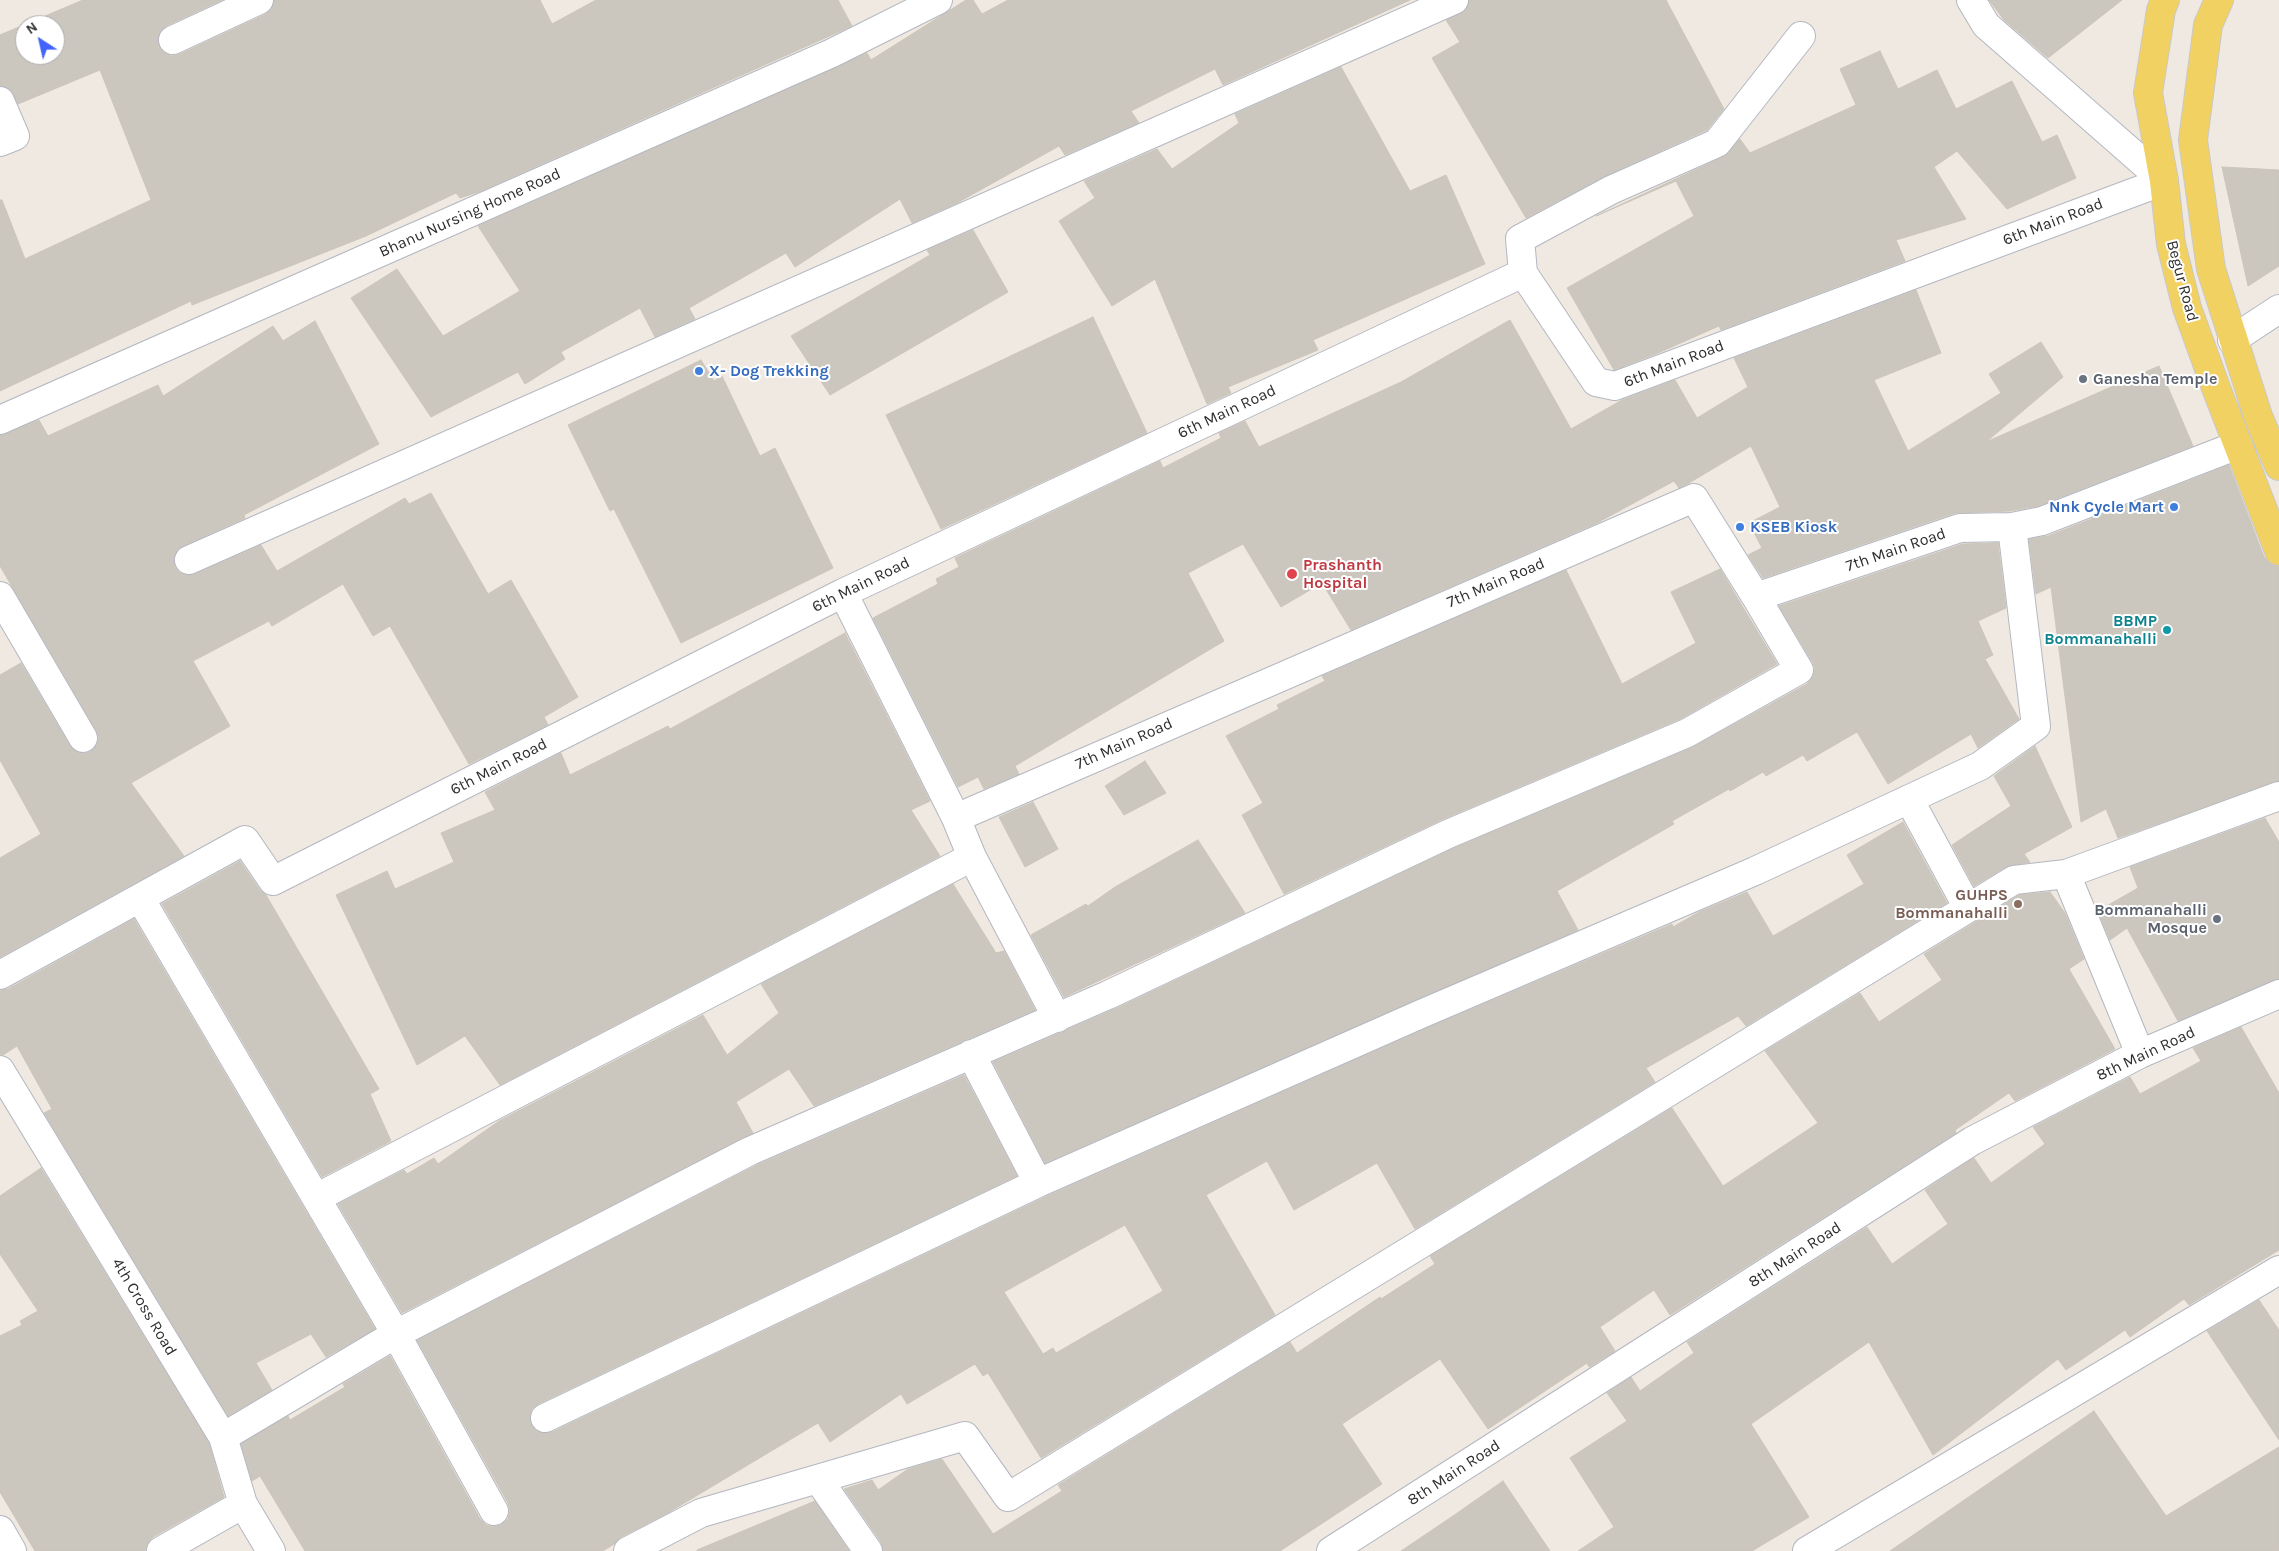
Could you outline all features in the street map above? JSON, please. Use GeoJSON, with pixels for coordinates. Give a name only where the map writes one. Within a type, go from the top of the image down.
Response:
{"type":"FeatureCollection","features":[{"type":"Feature","properties":{"kind":"main road","name":"Begur Road"},"geometry":{"type":"LineString","coordinates":[[2165,0],[2148,93],[2164,181],[2170,244],[2187,308],[2279,551]]}},
{"type":"Feature","properties":{"kind":"main road","name":"Begur Road"},"geometry":{"type":"LineString","coordinates":[[2219,0],[2208,25],[2193,140],[2211,269],[2232,340],[2258,416],[2279,466]]}},
{"type":"Feature","properties":{"kind":"street"},"geometry":{"type":"LineString","coordinates":[[173,40],[259,0]]}},
{"type":"Feature","properties":{"kind":"street","name":"Bhanu Nursing Home Road"},"geometry":{"type":"LineString","coordinates":[[0,420],[832,53],[938,0]]}},
{"type":"Feature","properties":{"kind":"street"},"geometry":{"type":"LineString","coordinates":[[188,560],[1454,0]]}},
{"type":"Feature","properties":{"kind":"street"},"geometry":{"type":"LineString","coordinates":[[1971,0],[1986,25],[2164,181]]}},
{"type":"Feature","properties":{"kind":"street"},"geometry":{"type":"LineString","coordinates":[[1522,273],[1520,239],[1611,190],[1717,143],[1801,36]]}},
{"type":"Feature","properties":{"kind":"street"},"geometry":{"type":"LineString","coordinates":[[0,101],[15,136],[0,142]]}},
{"type":"Feature","properties":{"kind":"street","name":"6th Main Road"},"geometry":{"type":"LineString","coordinates":[[140,898],[245,840],[274,881],[843,593],[1522,273],[1596,382],[1615,386],[2164,181]]}},
{"type":"Feature","properties":{"kind":"street"},"geometry":{"type":"LineString","coordinates":[[2232,340],[2279,309]]}},
{"type":"Feature","properties":{"kind":"street","name":"7th Main Road"},"geometry":{"type":"LineString","coordinates":[[956,818],[1694,498],[1756,597],[1960,528],[2012,527],[2042,521],[2238,445]]}},
{"type":"Feature","properties":{"kind":"street"},"geometry":{"type":"LineString","coordinates":[[545,1418],[1038,1183],[1421,1014],[1755,872],[1980,766],[2036,726],[2012,527]]}},
{"type":"Feature","properties":{"kind":"street"},"geometry":{"type":"LineString","coordinates":[[843,593],[956,818],[972,857],[1057,1018]]}},
{"type":"Feature","properties":{"kind":"street"},"geometry":{"type":"LineString","coordinates":[[0,596],[83,738]]}},
{"type":"Feature","properties":{"kind":"street"},"geometry":{"type":"LineString","coordinates":[[223,1437],[396,1334],[750,1151],[1057,1018],[1448,834],[1687,733],[1799,670],[1756,597]]}},
{"type":"Feature","properties":{"kind":"street"},"geometry":{"type":"LineString","coordinates":[[628,1551],[701,1513],[965,1436],[1008,1498],[2014,880],[2066,874],[2279,796]]}},
{"type":"Feature","properties":{"kind":"street"},"geometry":{"type":"LineString","coordinates":[[1909,799],[1968,908]]}},
{"type":"Feature","properties":{"kind":"street"},"geometry":{"type":"LineString","coordinates":[[318,1197],[972,857]]}},
{"type":"Feature","properties":{"kind":"street"},"geometry":{"type":"LineString","coordinates":[[2066,874],[2140,1054]]}},
{"type":"Feature","properties":{"kind":"street"},"geometry":{"type":"LineString","coordinates":[[0,975],[140,898],[318,1197],[494,1511]]}},
{"type":"Feature","properties":{"kind":"street","name":"8th Main Road"},"geometry":{"type":"LineString","coordinates":[[1331,1551],[1972,1142],[2140,1054],[2279,994]]}},
{"type":"Feature","properties":{"kind":"street"},"geometry":{"type":"LineString","coordinates":[[971,1054],[1038,1183]]}},
{"type":"Feature","properties":{"kind":"street","name":"4th Cross Road"},"geometry":{"type":"LineString","coordinates":[[3,1084],[223,1437],[243,1504],[271,1551]]}},
{"type":"Feature","properties":{"kind":"street"},"geometry":{"type":"LineString","coordinates":[[1807,1551],[2279,1270]]}},
{"type":"Feature","properties":{"kind":"street"},"geometry":{"type":"LineString","coordinates":[[818,1479],[868,1551]]}},
{"type":"Feature","properties":{"kind":"street"},"geometry":{"type":"LineString","coordinates":[[161,1551],[243,1504]]}},
{"type":"Feature","properties":{"kind":"street"},"geometry":{"type":"LineString","coordinates":[[0,1530],[12,1551]]}},
{"type":"Feature","properties":{"kind":"building"},"geometry":{"type":"Polygon","coordinates":[[[83,0],[222,0],[166,26],[161,31],[158,38],[159,46],[164,52],[172,56],[266,14],[272,9],[274,0],[540,0],[552,24],[596,0],[838,0],[852,26],[481,191],[460,198],[456,193],[366,236],[192,305],[191,301],[0,391],[0,200],[2,200],[25,259],[151,200],[100,70],[18,104],[10,89],[0,86],[0,35],[15,29],[15,65],[65,65],[65,15],[47,15],[83,0]]]}},
{"type":"Feature","properties":{"kind":"building"},"geometry":{"type":"Polygon","coordinates":[[[966,0],[973,0],[982,14],[1008,0],[1410,0],[1223,85],[1215,69],[1131,111],[1139,123],[1065,155],[1059,146],[957,203],[912,223],[900,199],[795,267],[786,253],[689,308],[695,319],[655,337],[640,308],[561,352],[565,359],[525,384],[518,372],[431,417],[351,298],[397,269],[443,336],[520,291],[478,226],[867,53],[871,60],[966,0]]]}},
{"type":"Feature","properties":{"kind":"building"},"geometry":{"type":"Polygon","coordinates":[[[1469,0],[1666,0],[1724,109],[1707,130],[1605,176],[1526,218],[1432,58],[1460,42],[1446,20],[1466,10],[1469,0]]]}},
{"type":"Feature","properties":{"kind":"building"},"geometry":{"type":"Polygon","coordinates":[[[1989,0],[2122,0],[2048,58],[2004,20],[1989,0]]]}},
{"type":"Feature","properties":{"kind":"building"},"geometry":{"type":"Polygon","coordinates":[[[1880,51],[1898,89],[1937,70],[1956,109],[2012,81],[2042,142],[2057,135],[2076,178],[2007,209],[1957,151],[1934,167],[1966,219],[1896,240],[1905,261],[1721,330],[1719,326],[1614,370],[1567,288],[1694,216],[1676,181],[1596,216],[1723,157],[1740,139],[1750,153],[1856,105],[1840,69],[1880,51]]]}},
{"type":"Feature","properties":{"kind":"building"},"geometry":{"type":"Polygon","coordinates":[[[1341,67],[1410,191],[1446,175],[1485,264],[1313,340],[1318,350],[1228,387],[1231,393],[1207,404],[1155,279],[1112,306],[1059,221],[1095,198],[1084,181],[1157,149],[1172,169],[1239,123],[1235,114],[1341,67]]]}},
{"type":"Feature","properties":{"kind":"building"},"geometry":{"type":"Polygon","coordinates":[[[2222,167],[2279,170],[2279,266],[2248,286],[2222,167]]]}},
{"type":"Feature","properties":{"kind":"building"},"geometry":{"type":"Polygon","coordinates":[[[973,230],[1008,292],[830,395],[791,336],[930,255],[927,250],[973,230]]]}},
{"type":"Feature","properties":{"kind":"building"},"geometry":{"type":"Polygon","coordinates":[[[1916,290],[1941,353],[1874,380],[1908,451],[2001,393],[1989,374],[2041,342],[2063,377],[1986,442],[2159,366],[2193,446],[2038,506],[2010,511],[1955,513],[1763,578],[1748,555],[1762,548],[1749,523],[1780,507],[1751,446],[1679,488],[1674,481],[1597,523],[1351,630],[1322,583],[1281,607],[1243,544],[1188,573],[1224,641],[1015,766],[1019,774],[984,789],[978,777],[958,787],[873,618],[938,584],[936,579],[959,567],[955,558],[1160,461],[1163,468],[1221,438],[1219,433],[1245,421],[1259,447],[1401,382],[1510,320],[1571,429],[1622,400],[1675,380],[1697,418],[1748,387],[1734,358],[1916,290]]]}},
{"type":"Feature","properties":{"kind":"building"},"geometry":{"type":"Polygon","coordinates":[[[1093,317],[1147,433],[941,529],[886,415],[1093,317]]]}},
{"type":"Feature","properties":{"kind":"building"},"geometry":{"type":"Polygon","coordinates":[[[315,321],[379,444],[244,515],[245,518],[183,546],[177,550],[174,558],[175,567],[179,572],[187,575],[195,574],[261,545],[277,571],[405,498],[409,504],[431,493],[488,594],[511,580],[578,697],[544,717],[548,725],[469,764],[390,626],[373,636],[343,584],[272,626],[269,621],[193,661],[230,726],[131,783],[184,856],[0,957],[0,858],[41,834],[0,760],[0,675],[21,663],[70,746],[75,751],[83,754],[90,752],[96,746],[99,738],[0,566],[0,435],[39,420],[48,436],[158,385],[163,396],[273,326],[283,341],[315,321]]]}},
{"type":"Feature","properties":{"kind":"building"},"geometry":{"type":"Polygon","coordinates":[[[701,360],[714,381],[722,376],[760,456],[775,448],[833,568],[681,643],[614,509],[610,511],[568,425],[701,360]]]}},
{"type":"Feature","properties":{"kind":"building","name":"BBMP Bommanahalli"},"geometry":{"type":"Polygon","coordinates":[[[2229,465],[2264,557],[2270,563],[2279,566],[2279,781],[2118,838],[2106,809],[2081,822],[2051,587],[2036,594],[2029,539],[2048,536],[2229,465]]]}},
{"type":"Feature","properties":{"kind":"building"},"geometry":{"type":"Polygon","coordinates":[[[1998,543],[2006,608],[1978,621],[1993,655],[1985,659],[2019,719],[1978,748],[1971,734],[1888,784],[1857,732],[1807,761],[1803,755],[1766,776],[1763,772],[1672,821],[1674,824],[1557,891],[1578,930],[1045,1163],[993,1062],[1115,1009],[1454,848],[1693,747],[1807,684],[1813,677],[1815,669],[1813,663],[1779,606],[1963,544],[1998,543]]]}},
{"type":"Feature","properties":{"kind":"building"},"geometry":{"type":"Polygon","coordinates":[[[1720,569],[1777,664],[1680,719],[1441,820],[1284,894],[1242,815],[1263,803],[1226,736],[1279,709],[1277,705],[1325,681],[1322,676],[1566,570],[1622,684],[1696,643],[1671,592],[1720,569]]]}},
{"type":"Feature","properties":{"kind":"building"},"geometry":{"type":"Polygon","coordinates":[[[845,633],[930,801],[911,810],[940,856],[500,1085],[465,1036],[417,1065],[336,895],[387,871],[395,889],[454,862],[441,833],[495,810],[485,792],[561,753],[570,775],[668,726],[670,729],[845,633]]]}},
{"type":"Feature","properties":{"kind":"building"},"geometry":{"type":"Polygon","coordinates":[[[2035,746],[2072,827],[2024,854],[2030,862],[2006,867],[1974,886],[1952,845],[2011,806],[1994,776],[2035,746]]]}},
{"type":"Feature","properties":{"kind":"building"},"geometry":{"type":"Polygon","coordinates":[[[1145,761],[1166,793],[1124,815],[1105,786],[1145,761]]]}},
{"type":"Feature","properties":{"kind":"building"},"geometry":{"type":"Polygon","coordinates":[[[1033,802],[1058,849],[1025,867],[999,817],[1033,802]]]}},
{"type":"Feature","properties":{"kind":"building"},"geometry":{"type":"Polygon","coordinates":[[[2265,818],[2279,842],[2279,979],[2178,1021],[2127,928],[2110,940],[2098,911],[2138,888],[2130,867],[2265,818]]]}},
{"type":"Feature","properties":{"kind":"building"},"geometry":{"type":"Polygon","coordinates":[[[1903,822],[1947,903],[1746,1026],[1738,1016],[1646,1068],[1655,1082],[1415,1229],[1377,1163],[1294,1210],[1267,1161],[1206,1195],[1275,1315],[1041,1458],[988,1373],[983,1376],[975,1364],[907,1404],[901,1394],[830,1442],[818,1423],[666,1514],[621,1537],[603,1551],[305,1551],[260,1476],[252,1481],[241,1444],[288,1416],[290,1420],[345,1387],[343,1384],[390,1356],[480,1519],[486,1525],[493,1527],[501,1525],[508,1519],[510,1511],[508,1503],[417,1340],[757,1165],[964,1075],[1017,1176],[538,1404],[532,1409],[530,1416],[531,1424],[536,1431],[543,1433],[552,1432],[1045,1197],[1427,1028],[1672,924],[1673,927],[1699,912],[1747,892],[1773,936],[1864,884],[1847,855],[1903,822]],[[1125,1225],[1004,1292],[1043,1354],[1053,1348],[1056,1353],[1163,1291],[1125,1225]]]}},
{"type":"Feature","properties":{"kind":"building"},"geometry":{"type":"Polygon","coordinates":[[[1198,840],[1245,913],[1064,997],[1031,935],[1086,904],[1088,906],[1115,887],[1198,840]]]}},
{"type":"Feature","properties":{"kind":"building"},"geometry":{"type":"Polygon","coordinates":[[[240,861],[260,890],[266,895],[379,1089],[370,1094],[391,1141],[322,1177],[162,904],[240,861]]]}},
{"type":"Feature","properties":{"kind":"building"},"geometry":{"type":"Polygon","coordinates":[[[953,884],[996,953],[1004,951],[1035,1010],[814,1106],[789,1069],[736,1102],[753,1133],[402,1313],[338,1204],[404,1170],[407,1174],[434,1158],[438,1164],[499,1121],[703,1015],[727,1055],[779,1013],[761,984],[953,884]]]}},
{"type":"Feature","properties":{"kind":"building"},"geometry":{"type":"Polygon","coordinates":[[[2050,892],[2065,913],[2084,959],[2069,969],[2115,1049],[2015,1101],[2009,1093],[1955,1130],[1956,1133],[1670,1315],[1654,1290],[1600,1327],[1615,1351],[1589,1367],[1587,1363],[1488,1429],[1440,1359],[1342,1424],[1382,1484],[1280,1551],[883,1551],[881,1542],[844,1489],[872,1480],[878,1490],[908,1469],[942,1459],[993,1534],[1062,1491],[1058,1485],[1290,1342],[1297,1353],[1380,1297],[1381,1299],[1435,1264],[1430,1256],[1672,1108],[1723,1186],[1818,1123],[1765,1051],[1860,993],[1879,1022],[1942,980],[1924,954],[2019,895],[2050,892]]]}},
{"type":"Feature","properties":{"kind":"building"},"geometry":{"type":"Polygon","coordinates":[[[134,919],[375,1329],[326,1357],[311,1334],[256,1363],[272,1390],[228,1416],[44,1113],[52,1109],[17,1046],[3,1055],[0,1054],[0,991],[8,989],[134,919]]]}},
{"type":"Feature","properties":{"kind":"building"},"geometry":{"type":"Polygon","coordinates":[[[2241,1027],[2279,1093],[2279,1250],[2189,1305],[2184,1299],[2130,1337],[2125,1330],[2066,1370],[2058,1359],[1933,1455],[1869,1342],[1751,1424],[1809,1517],[1752,1551],[1578,1551],[1614,1527],[1570,1458],[1627,1421],[1607,1393],[1631,1377],[1640,1391],[1694,1353],[1687,1342],[1867,1227],[1892,1264],[1948,1224],[1925,1190],[1974,1158],[1991,1183],[2045,1144],[2033,1127],[2130,1077],[2140,1094],[2201,1061],[2193,1048],[2241,1027]]]}},
{"type":"Feature","properties":{"kind":"building"},"geometry":{"type":"Polygon","coordinates":[[[41,1168],[209,1443],[224,1497],[153,1537],[147,1544],[145,1551],[35,1551],[0,1492],[0,1336],[22,1325],[20,1321],[38,1311],[0,1254],[0,1196],[41,1168]]]}},
{"type":"Feature","properties":{"kind":"building"},"geometry":{"type":"Polygon","coordinates":[[[2259,1300],[2279,1330],[2279,1440],[2207,1331],[2259,1300]]]}},
{"type":"Feature","properties":{"kind":"building"},"geometry":{"type":"Polygon","coordinates":[[[2094,1411],[2166,1516],[2279,1447],[2279,1551],[1890,1551],[2094,1411]]]}},
{"type":"Feature","properties":{"kind":"building"},"geometry":{"type":"Polygon","coordinates":[[[1503,1481],[1550,1551],[1401,1551],[1453,1516],[1503,1481]]]}},
{"type":"Feature","properties":{"kind":"building"},"geometry":{"type":"Polygon","coordinates":[[[815,1501],[849,1551],[697,1551],[697,1550],[815,1501]]]}},
{"type":"Feature","properties":{"kind":"place","name":"X- Dog Trekking"},"geometry":{"type":"Point","coordinates":[699,371]}},
{"type":"Feature","properties":{"kind":"place","name":"Ganesha Temple"},"geometry":{"type":"Point","coordinates":[2083,379]}},
{"type":"Feature","properties":{"kind":"place","name":"Nnk Cycle Mart"},"geometry":{"type":"Point","coordinates":[2174,507]}},
{"type":"Feature","properties":{"kind":"place","name":"KSEB Kiosk"},"geometry":{"type":"Point","coordinates":[1740,527]}},
{"type":"Feature","properties":{"kind":"place","name":"Prashanth Hospital"},"geometry":{"type":"Point","coordinates":[1292,574]}},
{"type":"Feature","properties":{"kind":"place","name":"BBMP Bommanahalli"},"geometry":{"type":"Point","coordinates":[2167,630]}},
{"type":"Feature","properties":{"kind":"place","name":"GUHPS Bommanahalli"},"geometry":{"type":"Point","coordinates":[2018,904]}},
{"type":"Feature","properties":{"kind":"place","name":"Bommanahalli Mosque"},"geometry":{"type":"Point","coordinates":[2217,919]}}]}
